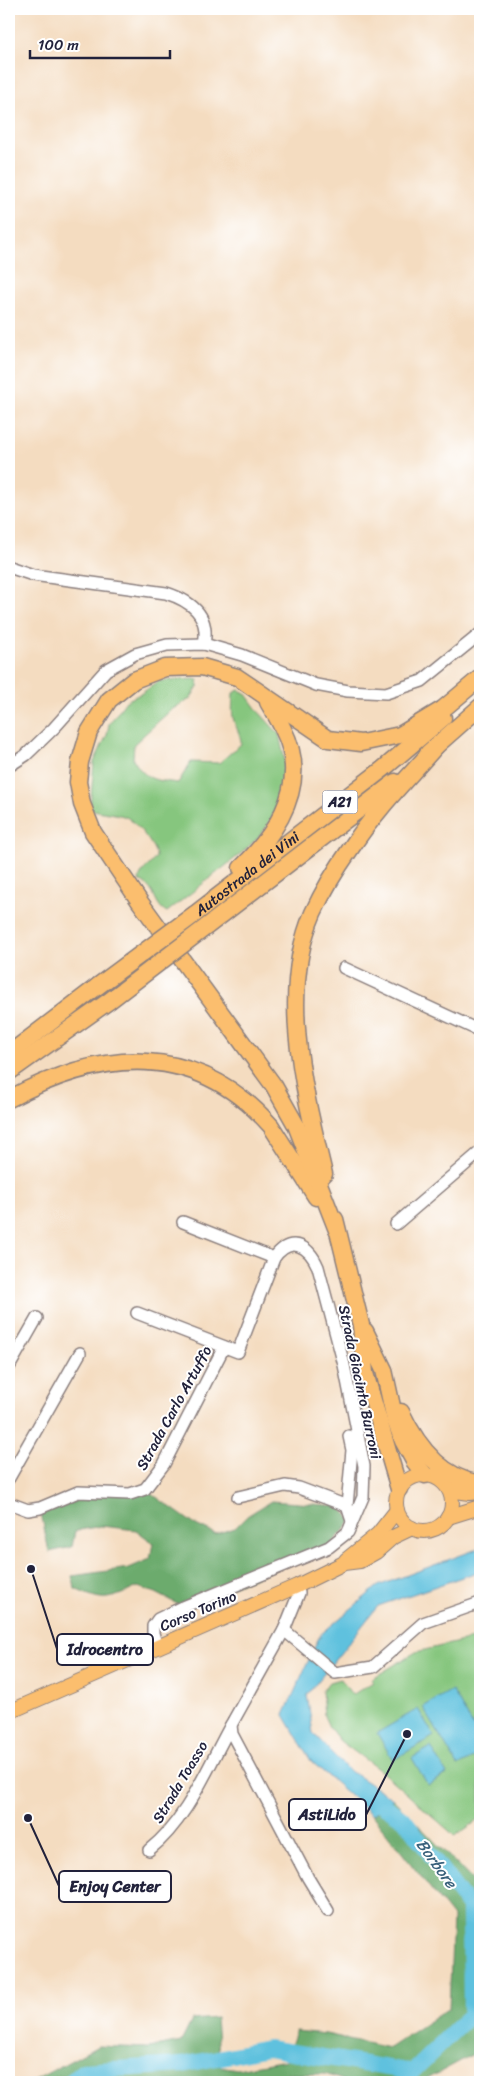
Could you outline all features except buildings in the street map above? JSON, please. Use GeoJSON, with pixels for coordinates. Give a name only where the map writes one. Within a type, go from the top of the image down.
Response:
{"type":"FeatureCollection","features":[{"type":"Feature","properties":{"kind":"highway"},"geometry":{"type":"LineString","coordinates":[[337,1230],[296,1125],[274,1086],[107,856],[93,832],[82,804],[78,782],[80,762],[89,732],[109,700],[134,680],[165,668],[202,667],[237,677],[328,739],[361,743],[400,734],[444,709],[480,678]]}},
{"type":"Feature","properties":{"kind":"highway","name":"Autostrada dei Vini"},"geometry":{"type":"LineString","coordinates":[[9,1054],[196,914],[383,769],[480,687]]}},
{"type":"Feature","properties":{"kind":"highway"},"geometry":{"type":"LineString","coordinates":[[196,914],[251,859],[275,830],[290,798],[293,760],[284,730],[263,694]]}},
{"type":"Feature","properties":{"kind":"highway","name":"Autostrada dei Vini"},"geometry":{"type":"LineString","coordinates":[[9,1072],[109,1001],[392,784],[480,707]]}},
{"type":"Feature","properties":{"kind":"highway"},"geometry":{"type":"LineString","coordinates":[[399,1489],[365,1373],[362,1325],[337,1230],[301,1068],[297,997],[303,946],[313,914],[350,848],[365,827],[436,746]]}},
{"type":"Feature","properties":{"kind":"highway"},"geometry":{"type":"LineString","coordinates":[[9,1099],[62,1076],[117,1061],[165,1064],[205,1075],[228,1088],[263,1116],[337,1230]]}},
{"type":"Feature","properties":{"kind":"highway"},"geometry":{"type":"LineString","coordinates":[[362,1325],[384,1370],[395,1420],[403,1441],[414,1461],[425,1475]]}},
{"type":"Feature","properties":{"kind":"highway"},"geometry":{"type":"LineString","coordinates":[[387,1380],[405,1420],[433,1462],[452,1475],[480,1484]]}},
{"type":"Feature","properties":{"kind":"main road"},"geometry":{"type":"LineString","coordinates":[[412,1528],[405,1524],[397,1510],[396,1502],[399,1489],[410,1478],[425,1475],[439,1479],[449,1490],[451,1508],[448,1517]]}},
{"type":"Feature","properties":{"kind":"main road"},"geometry":{"type":"LineString","coordinates":[[449,1490],[470,1493],[480,1492]]}},
{"type":"Feature","properties":{"kind":"main road","name":"Corso Torino"},"geometry":{"type":"LineString","coordinates":[[344,1563],[364,1559],[393,1537],[412,1528],[420,1530],[436,1528],[448,1517],[480,1507]]}},
{"type":"Feature","properties":{"kind":"main road","name":"Corso Torino"},"geometry":{"type":"LineString","coordinates":[[9,1712],[297,1586],[344,1563],[378,1534],[397,1510]]}},
{"type":"Feature","properties":{"kind":"street"},"geometry":{"type":"LineString","coordinates":[[9,567],[33,576],[166,593],[180,597],[199,613],[204,622],[207,631],[204,644]]}},
{"type":"Feature","properties":{"kind":"street"},"geometry":{"type":"LineString","coordinates":[[9,766],[26,755],[54,728],[106,670],[135,654],[167,645],[204,644],[316,685],[348,691],[386,693],[422,681],[480,634]]}},
{"type":"Feature","properties":{"kind":"street"},"geometry":{"type":"LineString","coordinates":[[344,968],[480,1031]]}},
{"type":"Feature","properties":{"kind":"street"},"geometry":{"type":"LineString","coordinates":[[396,1224],[480,1152]]}},
{"type":"Feature","properties":{"kind":"street"},"geometry":{"type":"LineString","coordinates":[[137,1313],[238,1352],[274,1258],[183,1222]]}},
{"type":"Feature","properties":{"kind":"street","name":"Strada Giacinto Burroni"},"geometry":{"type":"LineString","coordinates":[[157,1647],[153,1626],[158,1619],[329,1547],[348,1532],[363,1497],[364,1466],[344,1365],[318,1266],[313,1254],[305,1247],[292,1246],[280,1250],[274,1258]]}},
{"type":"Feature","properties":{"kind":"street"},"geometry":{"type":"LineString","coordinates":[[9,1367],[37,1318]]}},
{"type":"Feature","properties":{"kind":"street","name":"Strada Carlo Artuffo"},"geometry":{"type":"LineString","coordinates":[[9,1504],[28,1510],[40,1508],[78,1492],[130,1494],[146,1489],[164,1464],[224,1347]]}},
{"type":"Feature","properties":{"kind":"street"},"geometry":{"type":"LineString","coordinates":[[9,1478],[80,1353]]}},
{"type":"Feature","properties":{"kind":"street"},"geometry":{"type":"LineString","coordinates":[[349,1436],[352,1450],[347,1506],[352,1520]]}},
{"type":"Feature","properties":{"kind":"street"},"geometry":{"type":"LineString","coordinates":[[238,1497],[285,1486],[299,1488],[347,1506]]}},
{"type":"Feature","properties":{"kind":"street","name":"Strada Toasso"},"geometry":{"type":"LineString","coordinates":[[149,1850],[164,1838],[183,1812],[231,1725],[289,1634],[300,1593],[297,1586]]}},
{"type":"Feature","properties":{"kind":"street"},"geometry":{"type":"LineString","coordinates":[[289,1634],[335,1673],[373,1667],[423,1623],[480,1603]]}},
{"type":"Feature","properties":{"kind":"street"},"geometry":{"type":"LineString","coordinates":[[231,1725],[232,1734],[308,1878],[328,1911]]}},
{"type":"Feature","properties":{"kind":"green space"},"geometry":{"type":"Polygon","coordinates":[[[198,680],[198,687],[190,699],[171,710],[134,744],[133,759],[142,772],[157,780],[178,783],[191,762],[219,763],[241,744],[232,711],[233,693],[239,690],[245,693],[279,734],[288,776],[280,802],[268,825],[258,838],[167,912],[159,905],[149,888],[139,881],[143,871],[156,857],[145,835],[126,817],[90,809],[94,762],[107,735],[109,724],[126,701],[159,681],[198,680]]]}},
{"type":"Feature","properties":{"kind":"green space"},"geometry":{"type":"Polygon","coordinates":[[[145,1489],[194,1524],[215,1534],[235,1528],[247,1516],[271,1501],[340,1506],[352,1521],[329,1547],[183,1607],[156,1593],[138,1587],[120,1595],[106,1598],[93,1596],[75,1589],[72,1576],[129,1568],[150,1559],[153,1543],[136,1530],[101,1526],[75,1531],[72,1547],[49,1552],[40,1508],[78,1492],[145,1489]]]}},
{"type":"Feature","properties":{"kind":"green space"},"geometry":{"type":"Polygon","coordinates":[[[480,1637],[480,1819],[455,1836],[382,1772],[340,1741],[329,1727],[324,1716],[322,1691],[329,1682],[341,1679],[352,1695],[373,1682],[371,1679],[416,1652],[480,1637]]]}},
{"type":"Feature","properties":{"kind":"green space"},"geometry":{"type":"Polygon","coordinates":[[[393,1799],[480,1888],[480,2053],[477,2052],[422,2082],[348,2082],[325,2074],[284,2074],[278,2082],[31,2082],[98,2046],[149,2048],[181,2042],[192,2020],[216,2018],[220,2066],[237,2069],[286,2060],[296,2031],[326,2034],[389,2048],[449,2008],[453,1917],[372,1815],[393,1799]]]}},
{"type":"Feature","properties":{"kind":"water"},"geometry":{"type":"Polygon","coordinates":[[[480,1548],[480,1571],[378,1606],[307,1695],[313,1733],[347,1769],[393,1799],[372,1815],[311,1761],[284,1715],[320,1635],[378,1586],[480,1548]]]}},
{"type":"Feature","properties":{"kind":"water"},"geometry":{"type":"Polygon","coordinates":[[[452,1690],[480,1738],[480,1754],[458,1766],[423,1707],[452,1690]]]}},
{"type":"Feature","properties":{"kind":"water"},"geometry":{"type":"Polygon","coordinates":[[[418,1709],[434,1736],[393,1760],[377,1733],[418,1709]]]}},
{"type":"Feature","properties":{"kind":"water"},"geometry":{"type":"Polygon","coordinates":[[[431,1747],[447,1774],[428,1785],[412,1758],[431,1747]]]}},
{"type":"Feature","properties":{"kind":"waterway","name":"Borbore"},"geometry":{"type":"LineString","coordinates":[[70,2082],[83,2071],[182,2065],[268,2048],[412,2072],[471,2014],[470,1908],[404,1819],[366,1794]]}},
{"type":"Feature","properties":{"kind":"place","name":"Idrocentro"},"geometry":{"type":"Point","coordinates":[31,1569]}},
{"type":"Feature","properties":{"kind":"place","name":"AstiLido"},"geometry":{"type":"Point","coordinates":[407,1734]}},
{"type":"Feature","properties":{"kind":"place","name":"Enjoy Center"},"geometry":{"type":"Point","coordinates":[28,1818]}}]}
